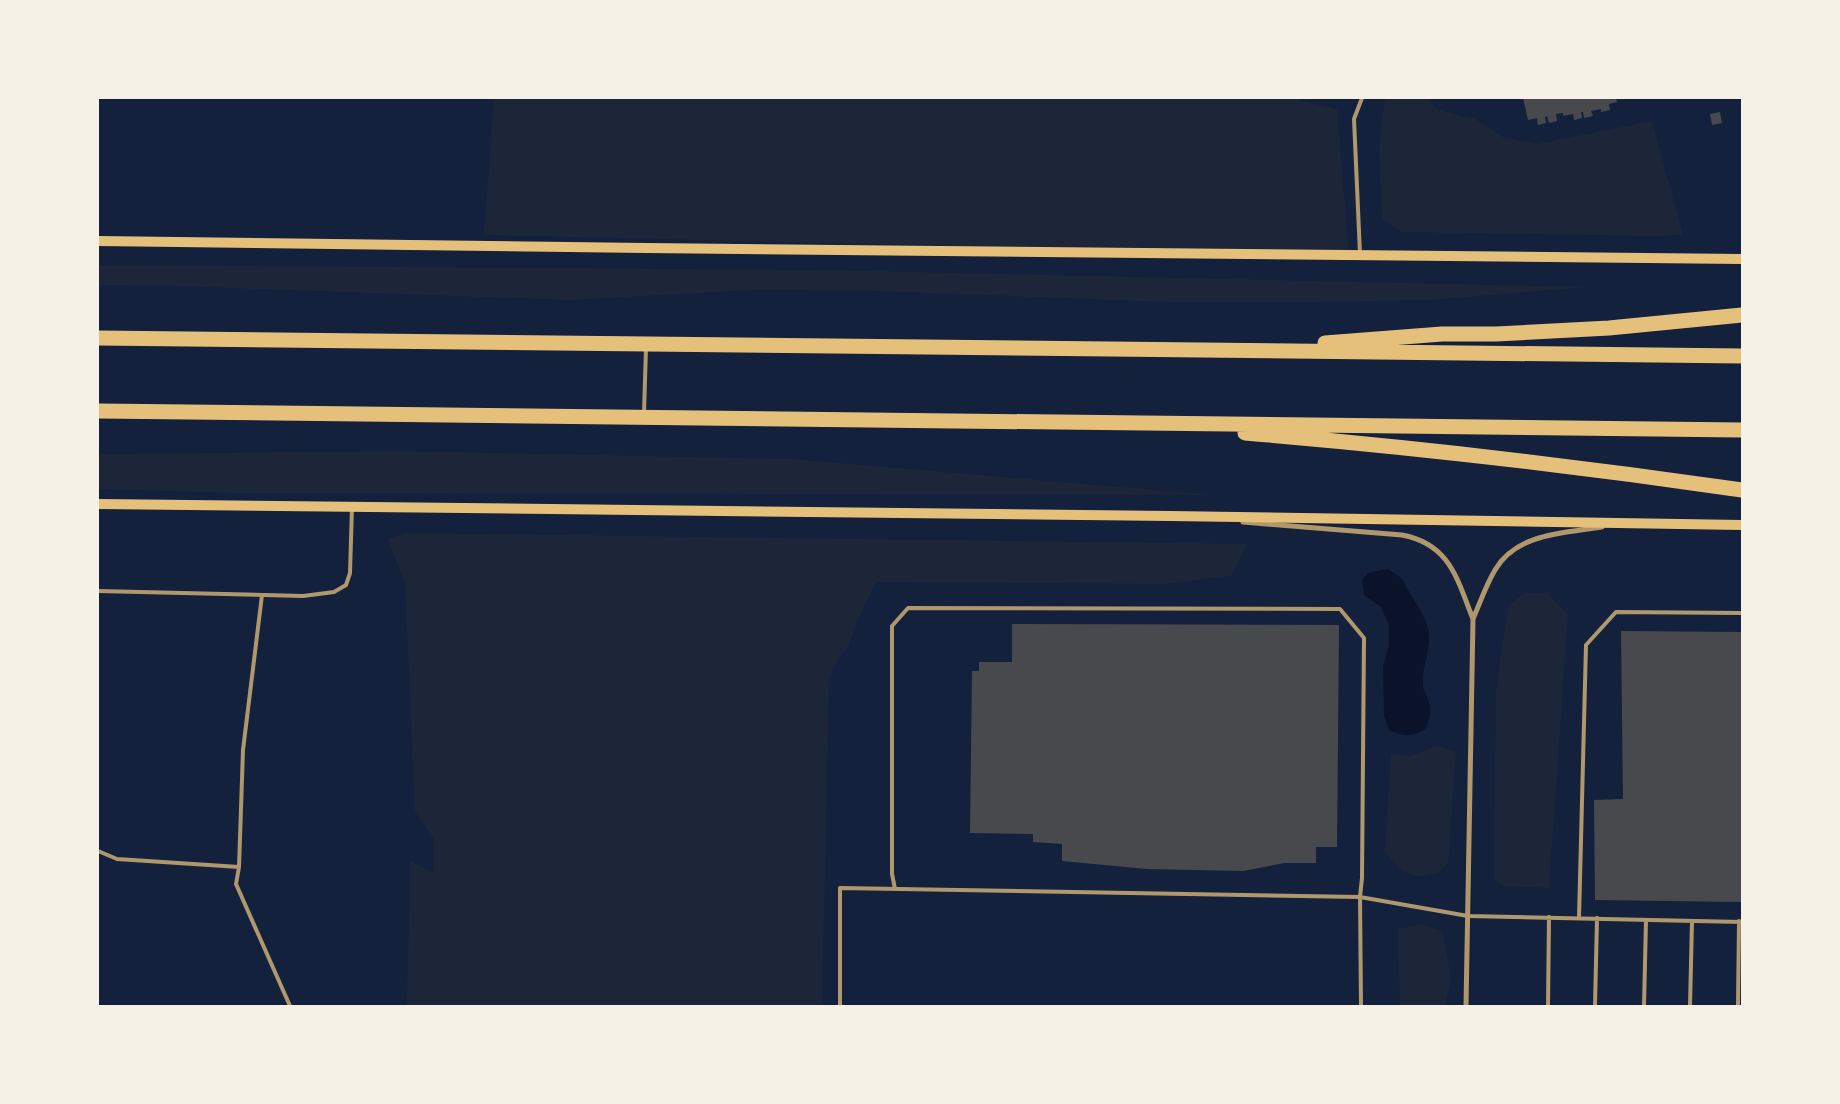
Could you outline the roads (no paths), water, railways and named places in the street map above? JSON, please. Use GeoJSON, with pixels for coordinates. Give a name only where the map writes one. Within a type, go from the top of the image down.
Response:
{"type":"FeatureCollection","features":[{"type":"Feature","properties":{"kind":"highway"},"geometry":{"type":"LineString","coordinates":[[1221,350],[1442,334],[1505,334],[1609,328],[1742,315]]}},
{"type":"Feature","properties":{"kind":"highway"},"geometry":{"type":"LineString","coordinates":[[98,338],[1742,356]]}},
{"type":"Feature","properties":{"kind":"highway"},"geometry":{"type":"LineString","coordinates":[[98,412],[1742,430]]}},
{"type":"Feature","properties":{"kind":"highway"},"geometry":{"type":"LineString","coordinates":[[1117,423],[1394,446],[1589,468],[1742,490]]}},
{"type":"Feature","properties":{"kind":"main road"},"geometry":{"type":"LineString","coordinates":[[98,241],[1742,259]]}},
{"type":"Feature","properties":{"kind":"main road"},"geometry":{"type":"LineString","coordinates":[[98,504],[1170,516],[1742,525]]}},
{"type":"Feature","properties":{"kind":"street"},"geometry":{"type":"LineString","coordinates":[[1170,516],[1415,537],[1437,550],[1453,569],[1472,619],[1466,1006]]}},
{"type":"Feature","properties":{"kind":"street"},"geometry":{"type":"LineString","coordinates":[[1472,619],[1496,568],[1514,549],[1537,537],[1622,524]]}},
{"type":"Feature","properties":{"kind":"lane"},"geometry":{"type":"LineString","coordinates":[[1360,256],[1354,119],[1362,98]]}},
{"type":"Feature","properties":{"kind":"lane"},"geometry":{"type":"LineString","coordinates":[[644,418],[646,344]]}},
{"type":"Feature","properties":{"kind":"lane"},"geometry":{"type":"LineString","coordinates":[[98,591],[303,596],[334,592],[346,585],[350,573],[352,507]]}},
{"type":"Feature","properties":{"kind":"lane"},"geometry":{"type":"LineString","coordinates":[[262,595],[243,750],[239,867],[236,884],[290,1006]]}},
{"type":"Feature","properties":{"kind":"lane"},"geometry":{"type":"LineString","coordinates":[[895,889],[892,864],[892,626],[908,608],[1340,609],[1364,638],[1362,878],[1360,897],[1361,1006]]}},
{"type":"Feature","properties":{"kind":"lane"},"geometry":{"type":"LineString","coordinates":[[1578,918],[1586,645],[1616,612],[1742,613]]}},
{"type":"Feature","properties":{"kind":"lane"},"geometry":{"type":"LineString","coordinates":[[98,851],[117,859],[239,867]]}},
{"type":"Feature","properties":{"kind":"lane"},"geometry":{"type":"LineString","coordinates":[[840,1006],[840,888],[1360,897],[1468,916],[1741,921],[1738,1006]]}},
{"type":"Feature","properties":{"kind":"lane"},"geometry":{"type":"LineString","coordinates":[[1548,1006],[1549,917]]}},
{"type":"Feature","properties":{"kind":"lane"},"geometry":{"type":"LineString","coordinates":[[1595,1006],[1598,918]]}},
{"type":"Feature","properties":{"kind":"lane"},"geometry":{"type":"LineString","coordinates":[[1644,1006],[1646,920]]}},
{"type":"Feature","properties":{"kind":"lane"},"geometry":{"type":"LineString","coordinates":[[1690,1006],[1692,921]]}}]}
